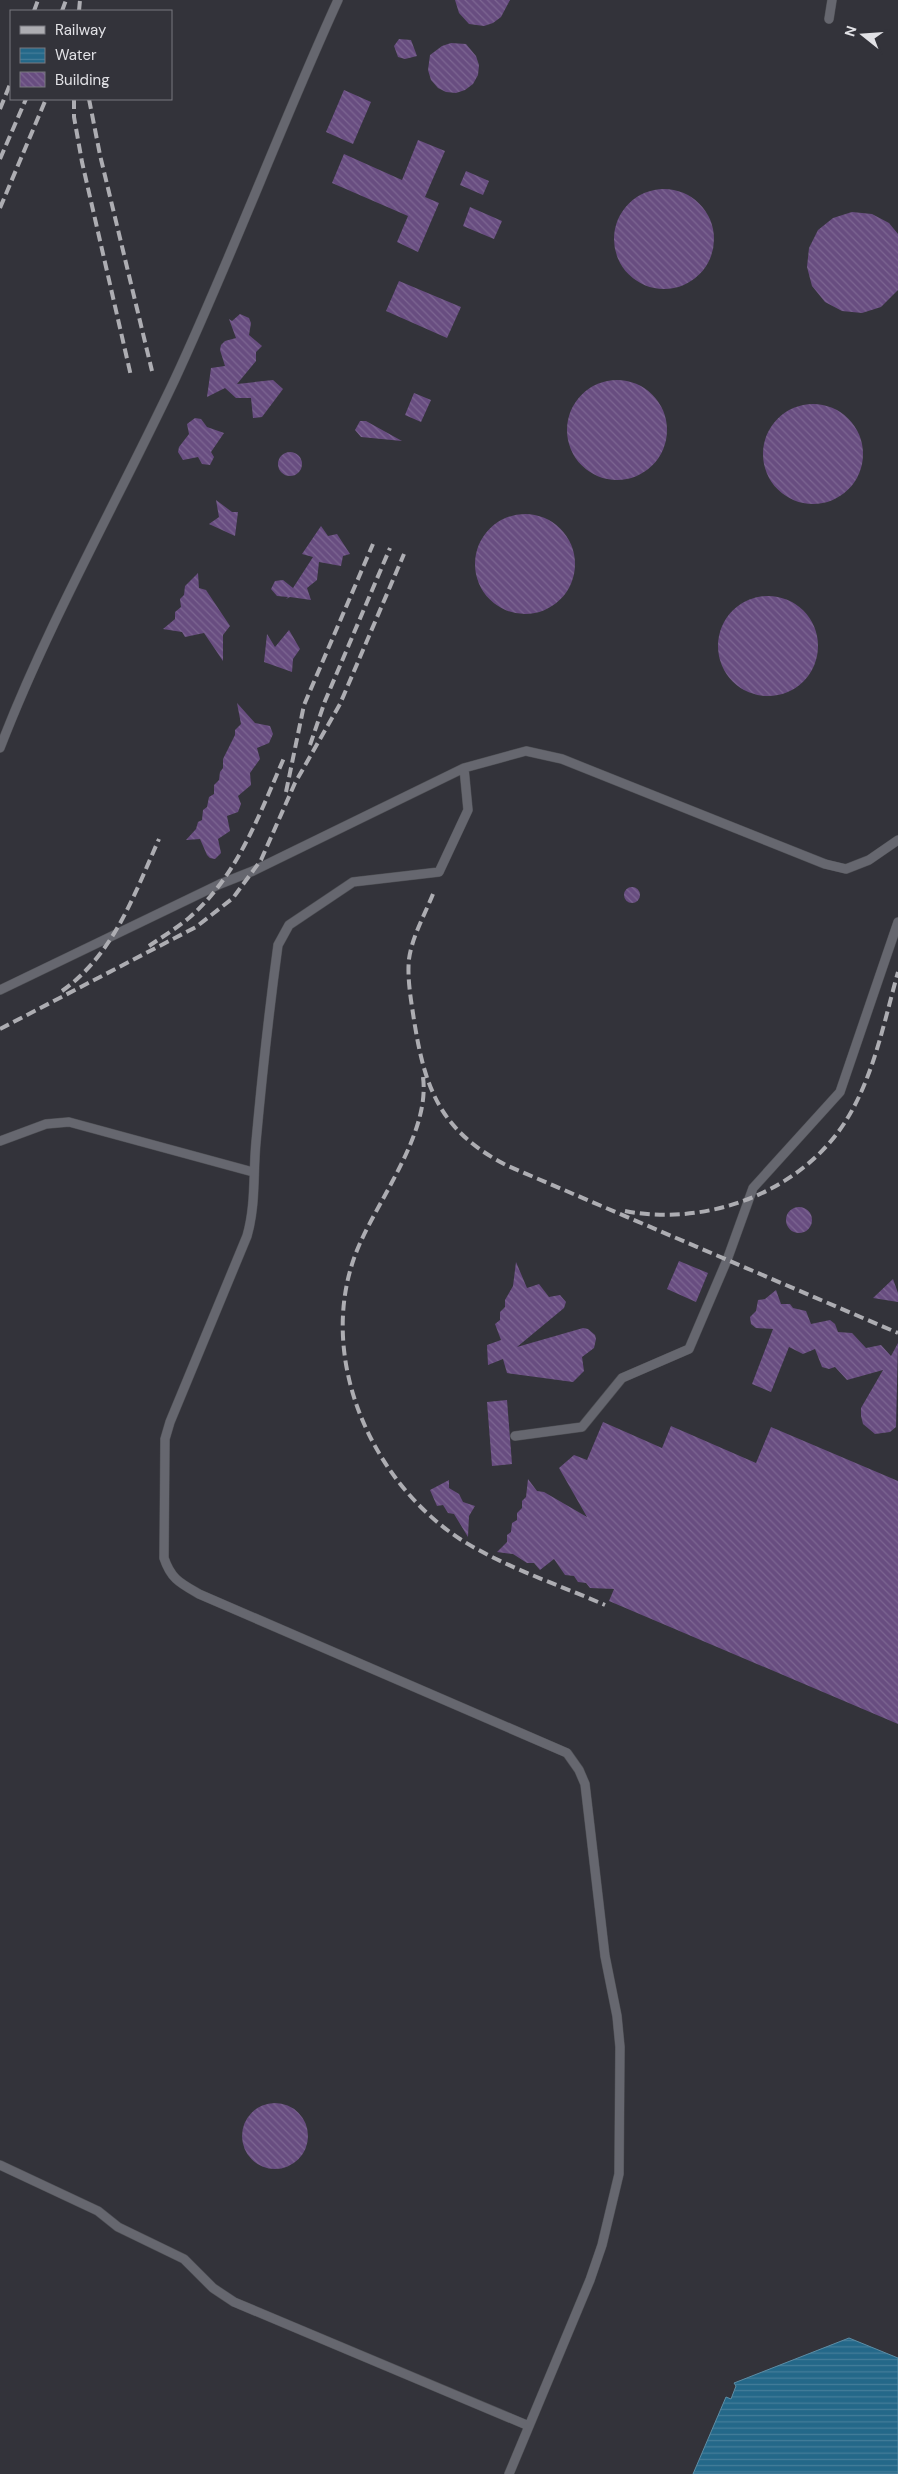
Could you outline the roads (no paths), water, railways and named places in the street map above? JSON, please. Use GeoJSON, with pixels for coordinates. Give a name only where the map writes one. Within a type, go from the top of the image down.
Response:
{"type":"FeatureCollection","features":[{"type":"Feature","properties":{"kind":"lane"},"geometry":{"type":"LineString","coordinates":[[0,748],[42,652],[197,330],[301,82],[338,0]]}},
{"type":"Feature","properties":{"kind":"lane"},"geometry":{"type":"LineString","coordinates":[[829,19],[832,0]]}},
{"type":"Feature","properties":{"kind":"lane"},"geometry":{"type":"LineString","coordinates":[[0,990],[220,884],[254,871],[464,768],[526,751],[562,759],[825,864],[846,869],[869,860],[898,840]]}},
{"type":"Feature","properties":{"kind":"lane"},"geometry":{"type":"LineString","coordinates":[[464,768],[468,810],[439,872],[353,882],[289,925],[278,945],[267,1028],[253,1172],[253,1214],[247,1236],[170,1422],[165,1440],[164,1558],[169,1573],[182,1584],[199,1594],[561,1750],[573,1762],[585,1784],[605,1956],[620,2047],[619,2174],[602,2245],[590,2280],[509,2474]]}},
{"type":"Feature","properties":{"kind":"lane"},"geometry":{"type":"LineString","coordinates":[[515,1436],[582,1427],[622,1378],[689,1348],[728,1260],[753,1188],[840,1092],[898,922]]}},
{"type":"Feature","properties":{"kind":"lane"},"geometry":{"type":"LineString","coordinates":[[0,1141],[46,1124],[70,1122],[253,1172]]}},
{"type":"Feature","properties":{"kind":"lane"},"geometry":{"type":"LineString","coordinates":[[0,2165],[98,2211],[118,2227],[184,2259],[213,2288],[234,2302],[529,2426]]}},
{"type":"Feature","properties":{"kind":"water"},"geometry":{"type":"Polygon","coordinates":[[[849,2338],[898,2358],[898,2474],[693,2474],[726,2397],[731,2399],[736,2386],[734,2383],[849,2338]]]}},
{"type":"Feature","properties":{"kind":"railway"},"geometry":{"type":"LineString","coordinates":[[34,10],[38,0]]}},
{"type":"Feature","properties":{"kind":"railway"},"geometry":{"type":"LineString","coordinates":[[62,10],[66,0]]}},
{"type":"Feature","properties":{"kind":"railway"},"geometry":{"type":"LineString","coordinates":[[79,10],[80,0]]}},
{"type":"Feature","properties":{"kind":"railway"},"geometry":{"type":"LineString","coordinates":[[0,109],[10,84]]}},
{"type":"Feature","properties":{"kind":"railway"},"geometry":{"type":"LineString","coordinates":[[0,159],[26,100]]}},
{"type":"Feature","properties":{"kind":"railway"},"geometry":{"type":"LineString","coordinates":[[0,208],[46,100]]}},
{"type":"Feature","properties":{"kind":"railway"},"geometry":{"type":"LineString","coordinates":[[74,100],[74,117],[82,162],[131,376]]}},
{"type":"Feature","properties":{"kind":"railway"},"geometry":{"type":"LineString","coordinates":[[89,100],[100,155],[152,371]]}},
{"type":"Feature","properties":{"kind":"railway"},"geometry":{"type":"LineString","coordinates":[[286,792],[304,705],[373,544]]}},
{"type":"Feature","properties":{"kind":"railway"},"geometry":{"type":"LineString","coordinates":[[310,745],[325,701],[390,548]]}},
{"type":"Feature","properties":{"kind":"railway"},"geometry":{"type":"LineString","coordinates":[[0,1029],[196,927],[233,898],[261,860],[295,783],[340,704],[404,554]]}},
{"type":"Feature","properties":{"kind":"railway"},"geometry":{"type":"LineString","coordinates":[[149,946],[190,917],[221,882],[246,843],[284,758]]}},
{"type":"Feature","properties":{"kind":"railway"},"geometry":{"type":"LineString","coordinates":[[62,991],[96,960],[109,941],[131,902],[159,839]]}},
{"type":"Feature","properties":{"kind":"railway"},"geometry":{"type":"LineString","coordinates":[[433,894],[416,934],[409,959],[411,997],[418,1045],[431,1088],[440,1106],[467,1139],[485,1153],[508,1166],[898,1333]]}},
{"type":"Feature","properties":{"kind":"railway"},"geometry":{"type":"LineString","coordinates":[[625,1211],[656,1215],[688,1214],[719,1208],[750,1198],[779,1184],[805,1166],[828,1145],[847,1119],[856,1102],[877,1048],[898,972]]}},
{"type":"Feature","properties":{"kind":"railway"},"geometry":{"type":"LineString","coordinates":[[423,1077],[423,1097],[412,1140],[361,1241],[347,1282],[343,1324],[346,1366],[357,1407],[375,1446],[398,1482],[427,1513],[460,1539],[494,1558],[605,1605]]}}]}
